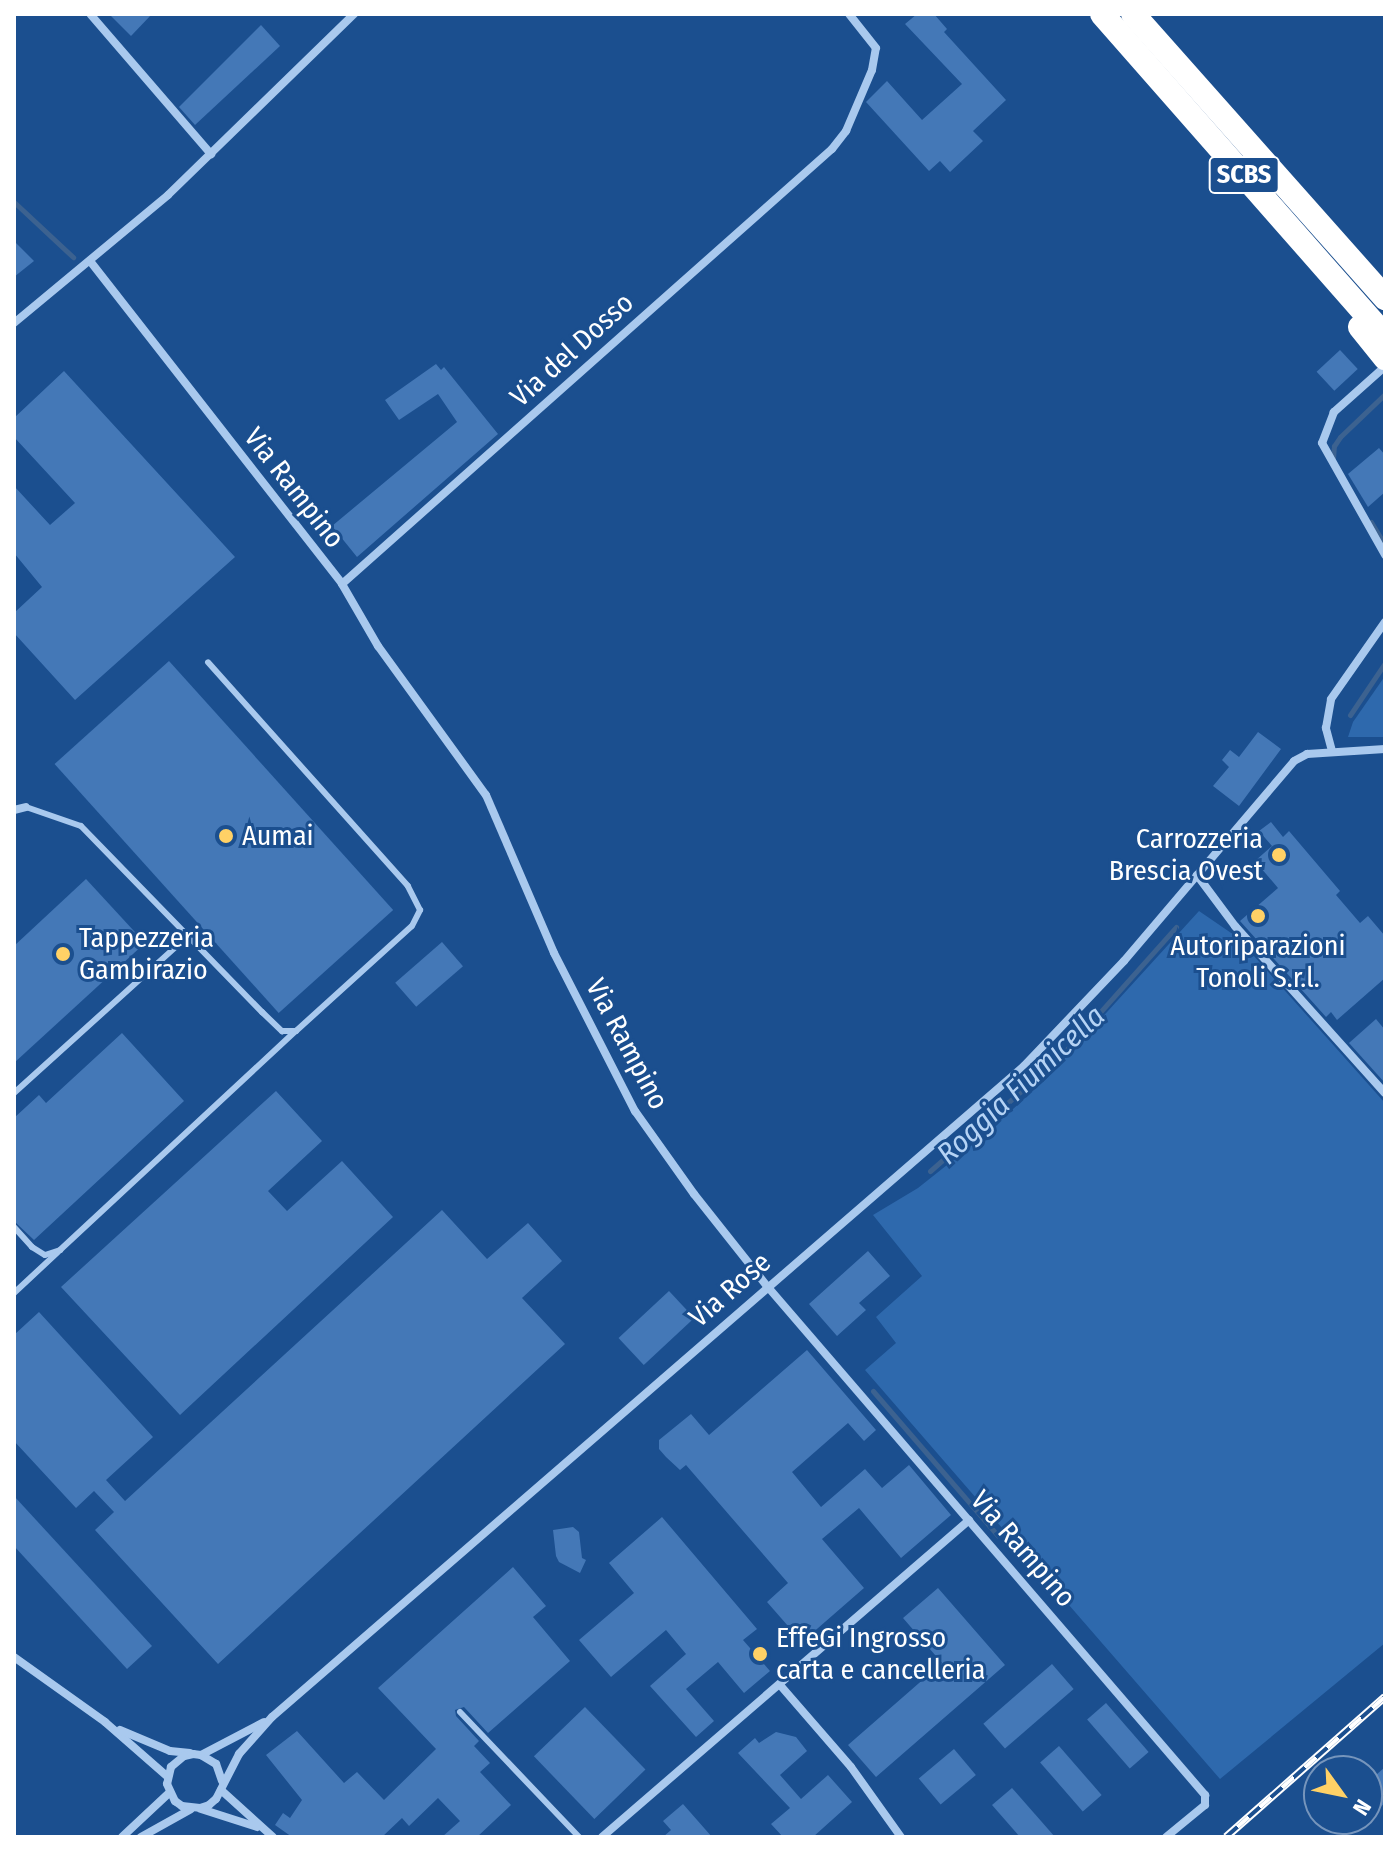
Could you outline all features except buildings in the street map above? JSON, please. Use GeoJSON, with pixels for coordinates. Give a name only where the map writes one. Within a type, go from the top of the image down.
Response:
{"type":"FeatureCollection","features":[{"type":"Feature","properties":{"kind":"highway","name":"SCBS"},"geometry":{"type":"LineString","coordinates":[[1102,14],[1385,336]]}},
{"type":"Feature","properties":{"kind":"highway","name":"SCBS"},"geometry":{"type":"LineString","coordinates":[[1133,14],[1385,298]]}},
{"type":"Feature","properties":{"kind":"highway"},"geometry":{"type":"LineString","coordinates":[[1348,255],[1385,279]]}},
{"type":"Feature","properties":{"kind":"highway"},"geometry":{"type":"LineString","coordinates":[[1332,276],[1349,313],[1383,364]]}},
{"type":"Feature","properties":{"kind":"street"},"geometry":{"type":"LineString","coordinates":[[14,323],[133,226],[354,14]]}},
{"type":"Feature","properties":{"kind":"street","name":"Via del Dosso"},"geometry":{"type":"LineString","coordinates":[[342,584],[832,149],[846,131],[872,70],[876,48],[849,14]]}},
{"type":"Feature","properties":{"kind":"street"},"geometry":{"type":"LineString","coordinates":[[91,15],[211,154]]}},
{"type":"Feature","properties":{"kind":"street","name":"Via Rampino"},"geometry":{"type":"LineString","coordinates":[[90,261],[342,584],[378,646],[486,795],[554,953],[635,1111],[694,1194],[767,1286],[1205,1795],[1205,1805],[1166,1837]]}},
{"type":"Feature","properties":{"kind":"street"},"geometry":{"type":"LineString","coordinates":[[1383,364],[1334,412],[1322,443],[1385,555]]}},
{"type":"Feature","properties":{"kind":"street"},"geometry":{"type":"LineString","coordinates":[[1385,622],[1331,699],[1326,728],[1332,751],[1385,749]]}},
{"type":"Feature","properties":{"kind":"street","name":"Via Rose"},"geometry":{"type":"LineString","coordinates":[[222,1786],[239,1754],[272,1717],[1024,1066],[1114,972],[1282,772],[1307,754],[1332,751]]}},
{"type":"Feature","properties":{"kind":"street"},"geometry":{"type":"LineString","coordinates":[[14,810],[26,807]]}},
{"type":"Feature","properties":{"kind":"street"},"geometry":{"type":"LineString","coordinates":[[1197,875],[1235,926],[1385,1093]]}},
{"type":"Feature","properties":{"kind":"street"},"geometry":{"type":"LineString","coordinates":[[602,1837],[969,1520]]}},
{"type":"Feature","properties":{"kind":"street"},"geometry":{"type":"LineString","coordinates":[[14,1657],[105,1722],[167,1776]]}},
{"type":"Feature","properties":{"kind":"street"},"geometry":{"type":"LineString","coordinates":[[780,1685],[851,1767],[901,1837]]}},
{"type":"Feature","properties":{"kind":"street","name":"Via Rose"},"geometry":{"type":"LineString","coordinates":[[197,1754],[272,1717]]}},
{"type":"Feature","properties":{"kind":"street"},"geometry":{"type":"LineString","coordinates":[[105,1722],[149,1744],[197,1754],[216,1764],[222,1786],[273,1837]]}},
{"type":"Feature","properties":{"kind":"street"},"geometry":{"type":"LineString","coordinates":[[197,1754],[177,1761],[167,1776],[169,1793],[175,1801],[261,1828]]}},
{"type":"Feature","properties":{"kind":"street"},"geometry":{"type":"LineString","coordinates":[[141,1837],[209,1805],[222,1786]]}},
{"type":"Feature","properties":{"kind":"street"},"geometry":{"type":"LineString","coordinates":[[122,1837],[156,1810],[169,1793]]}},
{"type":"Feature","properties":{"kind":"lane"},"geometry":{"type":"LineString","coordinates":[[14,1293],[412,926],[420,910],[408,886],[208,662]]}},
{"type":"Feature","properties":{"kind":"lane"},"geometry":{"type":"LineString","coordinates":[[26,807],[81,826],[282,1031],[296,1031]]}},
{"type":"Feature","properties":{"kind":"lane"},"geometry":{"type":"LineString","coordinates":[[14,1093],[188,936]]}},
{"type":"Feature","properties":{"kind":"lane"},"geometry":{"type":"LineString","coordinates":[[14,1227],[32,1247],[45,1255],[60,1250]]}},
{"type":"Feature","properties":{"kind":"lane"},"geometry":{"type":"LineString","coordinates":[[460,1712],[579,1837]]}},
{"type":"Feature","properties":{"kind":"shaded area"},"geometry":{"type":"Polygon","coordinates":[[[1385,676],[1385,737],[1348,737],[1353,722],[1385,676]]]}},
{"type":"Feature","properties":{"kind":"shaded area"},"geometry":{"type":"Polygon","coordinates":[[[1199,911],[1237,937],[1385,1103],[1385,1643],[1220,1779],[865,1370],[896,1343],[876,1317],[922,1276],[873,1215],[918,1188],[981,1138],[1046,1079],[1199,911]]]}},
{"type":"Feature","properties":{"kind":"waterway","name":"Roggia Fiumicella"},"geometry":{"type":"LineString","coordinates":[[14,202],[73,257]]}},
{"type":"Feature","properties":{"kind":"waterway","name":"Roggia Fiumicella"},"geometry":{"type":"LineString","coordinates":[[1333,459],[1334,446],[1340,437],[1385,394]]}},
{"type":"Feature","properties":{"kind":"waterway","name":"Roggia Fiumicella"},"geometry":{"type":"LineString","coordinates":[[1371,522],[1385,545]]}},
{"type":"Feature","properties":{"kind":"waterway","name":"Roggia Fiumicella"},"geometry":{"type":"LineString","coordinates":[[1350,715],[1385,663]]}},
{"type":"Feature","properties":{"kind":"waterway","name":"Roggia Fiumicella"},"geometry":{"type":"LineString","coordinates":[[930,1171],[1061,1056],[1176,927]]}},
{"type":"Feature","properties":{"kind":"waterway","name":"Roggia Fiumicella"},"geometry":{"type":"LineString","coordinates":[[873,1391],[998,1536]]}},
{"type":"Feature","properties":{"kind":"railway"},"geometry":{"type":"LineString","coordinates":[[1226,1837],[1385,1697]]}},
{"type":"Feature","properties":{"kind":"place","name":"Aumai"},"geometry":{"type":"Point","coordinates":[226,836]}},
{"type":"Feature","properties":{"kind":"place","name":"Carrozzeria Brescia Ovest"},"geometry":{"type":"Point","coordinates":[1279,855]}},
{"type":"Feature","properties":{"kind":"place","name":"Autoriparazioni Tonoli S.r.l."},"geometry":{"type":"Point","coordinates":[1258,916]}},
{"type":"Feature","properties":{"kind":"place","name":"Tappezzeria Gambirazio"},"geometry":{"type":"Point","coordinates":[63,954]}},
{"type":"Feature","properties":{"kind":"place","name":"EffeGi Ingrosso carta e cancelleria"},"geometry":{"type":"Point","coordinates":[760,1654]}}]}
